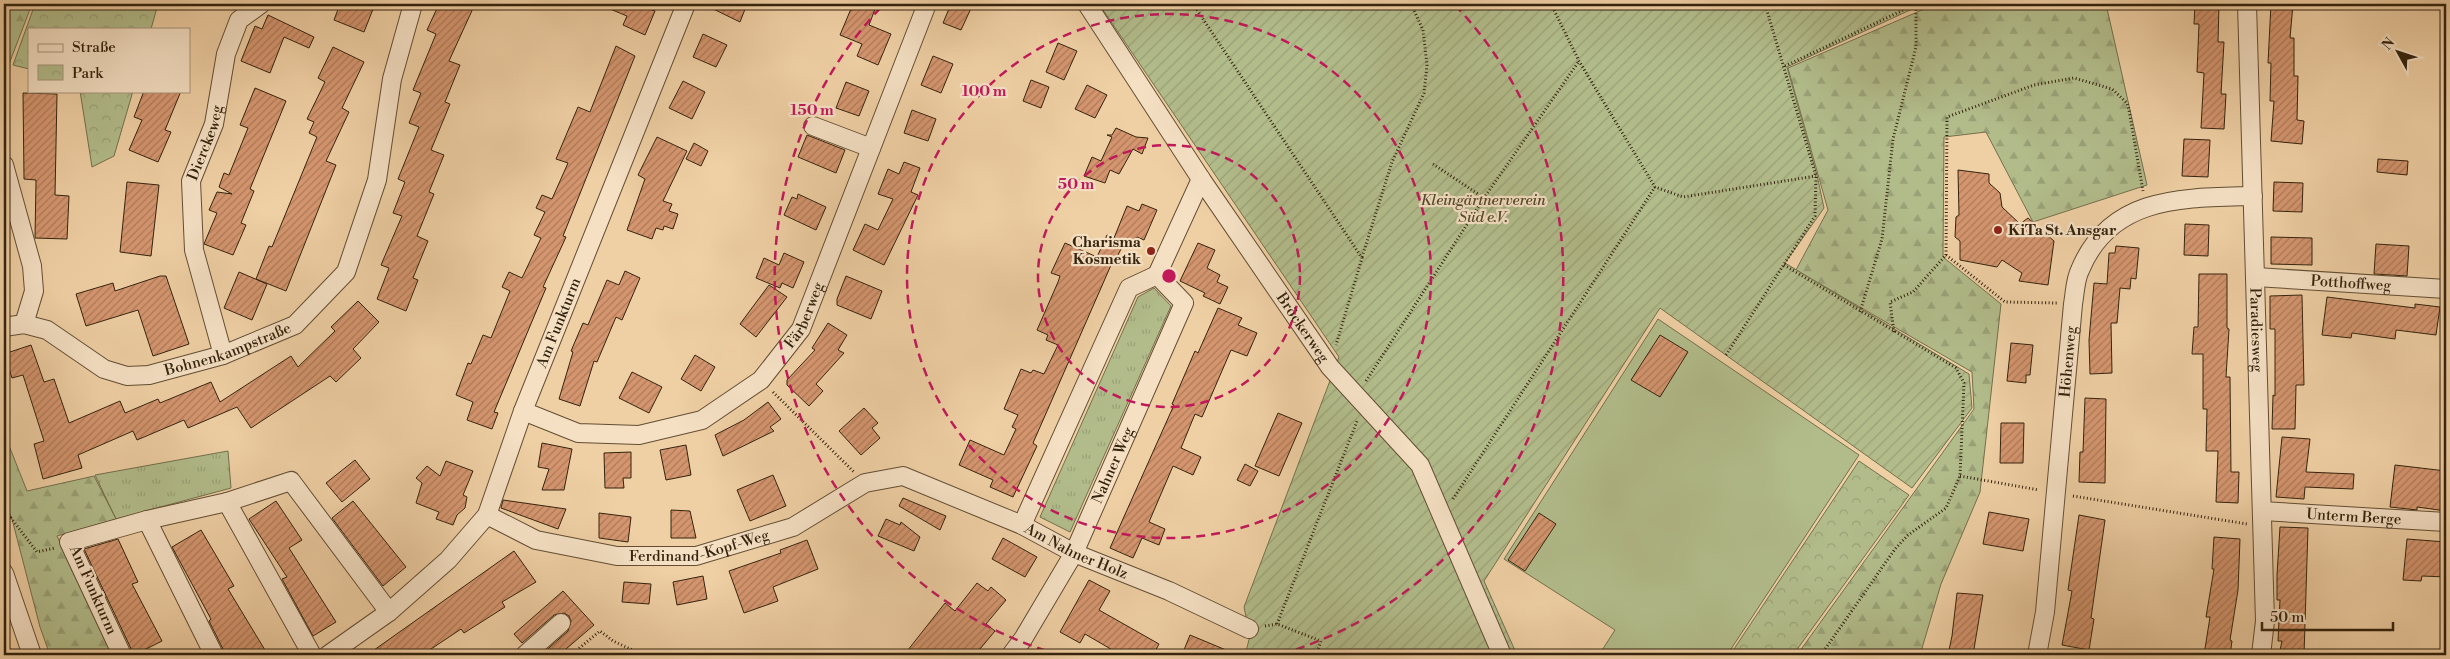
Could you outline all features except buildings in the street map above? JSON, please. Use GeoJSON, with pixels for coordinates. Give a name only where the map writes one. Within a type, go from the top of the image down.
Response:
{"type":"FeatureCollection","features":[{"type":"Feature","properties":{"kind":"street","name":"Dierckeweg"},"geometry":{"type":"LineString","coordinates":[[223,355],[194,250],[192,181],[214,124],[226,54],[239,20],[261,4]]}},
{"type":"Feature","properties":{"kind":"street","name":"Bohnenkampstraße"},"geometry":{"type":"LineString","coordinates":[[4,327],[24,324],[47,330],[104,370],[127,376],[149,375],[223,355],[295,325],[346,272],[377,180],[392,79],[413,4]]}},
{"type":"Feature","properties":{"kind":"street","name":"Am Funkturm"},"geometry":{"type":"LineString","coordinates":[[328,655],[389,612],[448,560],[487,515],[523,411],[686,4]]}},
{"type":"Feature","properties":{"kind":"street","name":"Färberweg"},"geometry":{"type":"LineString","coordinates":[[523,411],[578,433],[639,435],[702,420],[761,380],[801,329],[927,4]]}},
{"type":"Feature","properties":{"kind":"street","name":"Bröckerweg"},"geometry":{"type":"LineString","coordinates":[[1087,4],[1200,179],[1330,367],[1420,464],[1502,655]]}},
{"type":"Feature","properties":{"kind":"street","name":"Paradiesweg"},"geometry":{"type":"LineString","coordinates":[[2247,4],[2266,622],[2261,655]]}},
{"type":"Feature","properties":{"kind":"street"},"geometry":{"type":"LineString","coordinates":[[813,126],[871,148]]}},
{"type":"Feature","properties":{"kind":"street"},"geometry":{"type":"LineString","coordinates":[[4,164],[32,266],[34,291],[24,324]]}},
{"type":"Feature","properties":{"kind":"street"},"geometry":{"type":"LineString","coordinates":[[1022,526],[1129,288],[1157,274],[1200,179]]}},
{"type":"Feature","properties":{"kind":"street","name":"Höhenweg"},"geometry":{"type":"LineString","coordinates":[[2038,655],[2044,612],[2073,304],[2079,272],[2094,243],[2118,222],[2145,206],[2190,198],[2253,196]]}},
{"type":"Feature","properties":{"kind":"street","name":"Nahner Weg"},"geometry":{"type":"LineString","coordinates":[[1011,655],[1023,639],[1074,554],[1184,303],[1157,274]]}},
{"type":"Feature","properties":{"kind":"street","name":"Potthoffweg"},"geometry":{"type":"LineString","coordinates":[[2256,277],[2446,289]]}},
{"type":"Feature","properties":{"kind":"street","name":"Am Nahner Holz"},"geometry":{"type":"LineString","coordinates":[[903,476],[1022,526],[1074,554],[1168,591],[1249,629]]}},
{"type":"Feature","properties":{"kind":"street","name":"Ferdinand-Kopf-Weg"},"geometry":{"type":"LineString","coordinates":[[487,515],[536,540],[617,556],[696,556],[793,528],[865,482],[903,476]]}},
{"type":"Feature","properties":{"kind":"street","name":"Am Funkturm"},"geometry":{"type":"LineString","coordinates":[[122,655],[69,542],[147,520],[227,502],[291,481],[389,612]]}},
{"type":"Feature","properties":{"kind":"street"},"geometry":{"type":"LineString","coordinates":[[227,502],[312,655]]}},
{"type":"Feature","properties":{"kind":"street","name":"Unterm Berge"},"geometry":{"type":"LineString","coordinates":[[2262,519],[2446,522]]}},
{"type":"Feature","properties":{"kind":"street"},"geometry":{"type":"LineString","coordinates":[[147,520],[214,655]]}},
{"type":"Feature","properties":{"kind":"street"},"geometry":{"type":"LineString","coordinates":[[4,574],[32,655]]}},
{"type":"Feature","properties":{"kind":"street"},"geometry":{"type":"LineString","coordinates":[[525,655],[561,623]]}},
{"type":"Feature","properties":{"kind":"path"},"geometry":{"type":"LineString","coordinates":[[1193,4],[1362,258]]}},
{"type":"Feature","properties":{"kind":"path"},"geometry":{"type":"LineString","coordinates":[[1330,367],[1392,162],[1424,92],[1427,65],[1423,30],[1411,4]]}},
{"type":"Feature","properties":{"kind":"path"},"geometry":{"type":"LineString","coordinates":[[1551,4],[1579,61],[1655,187],[1683,197],[1816,176]]}},
{"type":"Feature","properties":{"kind":"path"},"geometry":{"type":"LineString","coordinates":[[1726,355],[1815,216],[1816,176],[1785,66],[1765,4]]}},
{"type":"Feature","properties":{"kind":"path"},"geometry":{"type":"LineString","coordinates":[[1785,66],[1916,4],[1916,47],[1893,139],[1882,238],[1860,312]]}},
{"type":"Feature","properties":{"kind":"path"},"geometry":{"type":"LineString","coordinates":[[1277,624],[1360,400],[1484,198],[1579,61]]}},
{"type":"Feature","properties":{"kind":"path"},"geometry":{"type":"LineString","coordinates":[[1894,332],[1890,302],[1913,292],[1946,256],[1947,117],[2034,85],[2074,78],[2112,89],[2127,103],[2145,206]]}},
{"type":"Feature","properties":{"kind":"path"},"geometry":{"type":"LineString","coordinates":[[1433,164],[1484,198]]}},
{"type":"Feature","properties":{"kind":"path"},"geometry":{"type":"LineString","coordinates":[[1442,516],[1655,187]]}},
{"type":"Feature","properties":{"kind":"path"},"geometry":{"type":"LineString","coordinates":[[1946,256],[2005,302],[2073,304]]}},
{"type":"Feature","properties":{"kind":"path"},"geometry":{"type":"LineString","coordinates":[[1784,265],[1956,368],[1964,383],[1960,476],[1946,508],[1908,535],[1895,549],[1821,655]]}},
{"type":"Feature","properties":{"kind":"path"},"geometry":{"type":"LineString","coordinates":[[761,380],[865,482]]}},
{"type":"Feature","properties":{"kind":"path"},"geometry":{"type":"LineString","coordinates":[[1960,476],[2055,493],[2170,510],[2262,519]]}},
{"type":"Feature","properties":{"kind":"path"},"geometry":{"type":"LineString","coordinates":[[4,521],[10,518],[37,552],[54,548]]}},
{"type":"Feature","properties":{"kind":"path"},"geometry":{"type":"LineString","coordinates":[[1249,629],[1277,624],[1321,641],[1316,655]]}},
{"type":"Feature","properties":{"kind":"path"},"geometry":{"type":"LineString","coordinates":[[571,655],[600,630],[613,641],[643,655]]}},
{"type":"Feature","properties":{"kind":"green space"},"geometry":{"type":"Polygon","coordinates":[[[4,4],[32,4],[9,64],[4,62],[4,4]]]}},
{"type":"Feature","properties":{"kind":"green space"},"geometry":{"type":"Polygon","coordinates":[[[35,4],[158,4],[151,28],[28,28],[28,69],[13,65],[35,4]]]}},
{"type":"Feature","properties":{"kind":"green space","name":"Kleingärtnerverein Süd e.V."},"geometry":{"type":"Polygon","coordinates":[[[1099,4],[1923,4],[1787,67],[1817,175],[1824,208],[1785,263],[1969,374],[1972,408],[1912,488],[1660,308],[1484,581],[1517,655],[1245,655],[1250,636],[1244,607],[1339,357],[1099,4]]]}},
{"type":"Feature","properties":{"kind":"green space"},"geometry":{"type":"Polygon","coordinates":[[[1928,4],[2106,4],[2147,185],[2033,222],[1986,132],[1944,137],[1943,257],[2001,304],[1980,492],[1941,584],[1920,655],[1797,655],[1974,409],[1972,372],[1796,270],[1828,210],[1788,68],[1929,7],[1928,4]]]}},
{"type":"Feature","properties":{"kind":"green space"},"geometry":{"type":"Polygon","coordinates":[[[80,92],[133,92],[114,156],[92,167],[80,92]]]}},
{"type":"Feature","properties":{"kind":"green space"},"geometry":{"type":"Polygon","coordinates":[[[1154,288],[1171,306],[1070,532],[1040,517],[1138,297],[1154,288]]]}},
{"type":"Feature","properties":{"kind":"green space"},"geometry":{"type":"Polygon","coordinates":[[[1658,319],[1859,455],[1727,655],[1599,655],[1615,630],[1504,559],[1658,319]]]}},
{"type":"Feature","properties":{"kind":"green space"},"geometry":{"type":"Polygon","coordinates":[[[4,433],[27,491],[94,476],[116,519],[57,536],[112,655],[50,655],[40,627],[12,519],[4,500],[4,433]]]}},
{"type":"Feature","properties":{"kind":"green space"},"geometry":{"type":"Polygon","coordinates":[[[228,451],[231,488],[116,519],[95,475],[228,451]]]}},
{"type":"Feature","properties":{"kind":"green space"},"geometry":{"type":"Polygon","coordinates":[[[1859,461],[1909,495],[1793,655],[1730,655],[1859,461]]]}},
{"type":"Feature","properties":{"kind":"place","name":"KiTa St. Ansgar"},"geometry":{"type":"Point","coordinates":[1998,230]}},
{"type":"Feature","properties":{"kind":"place","name":"Charisma Kosmetik"},"geometry":{"type":"Point","coordinates":[1151,251]}}]}
